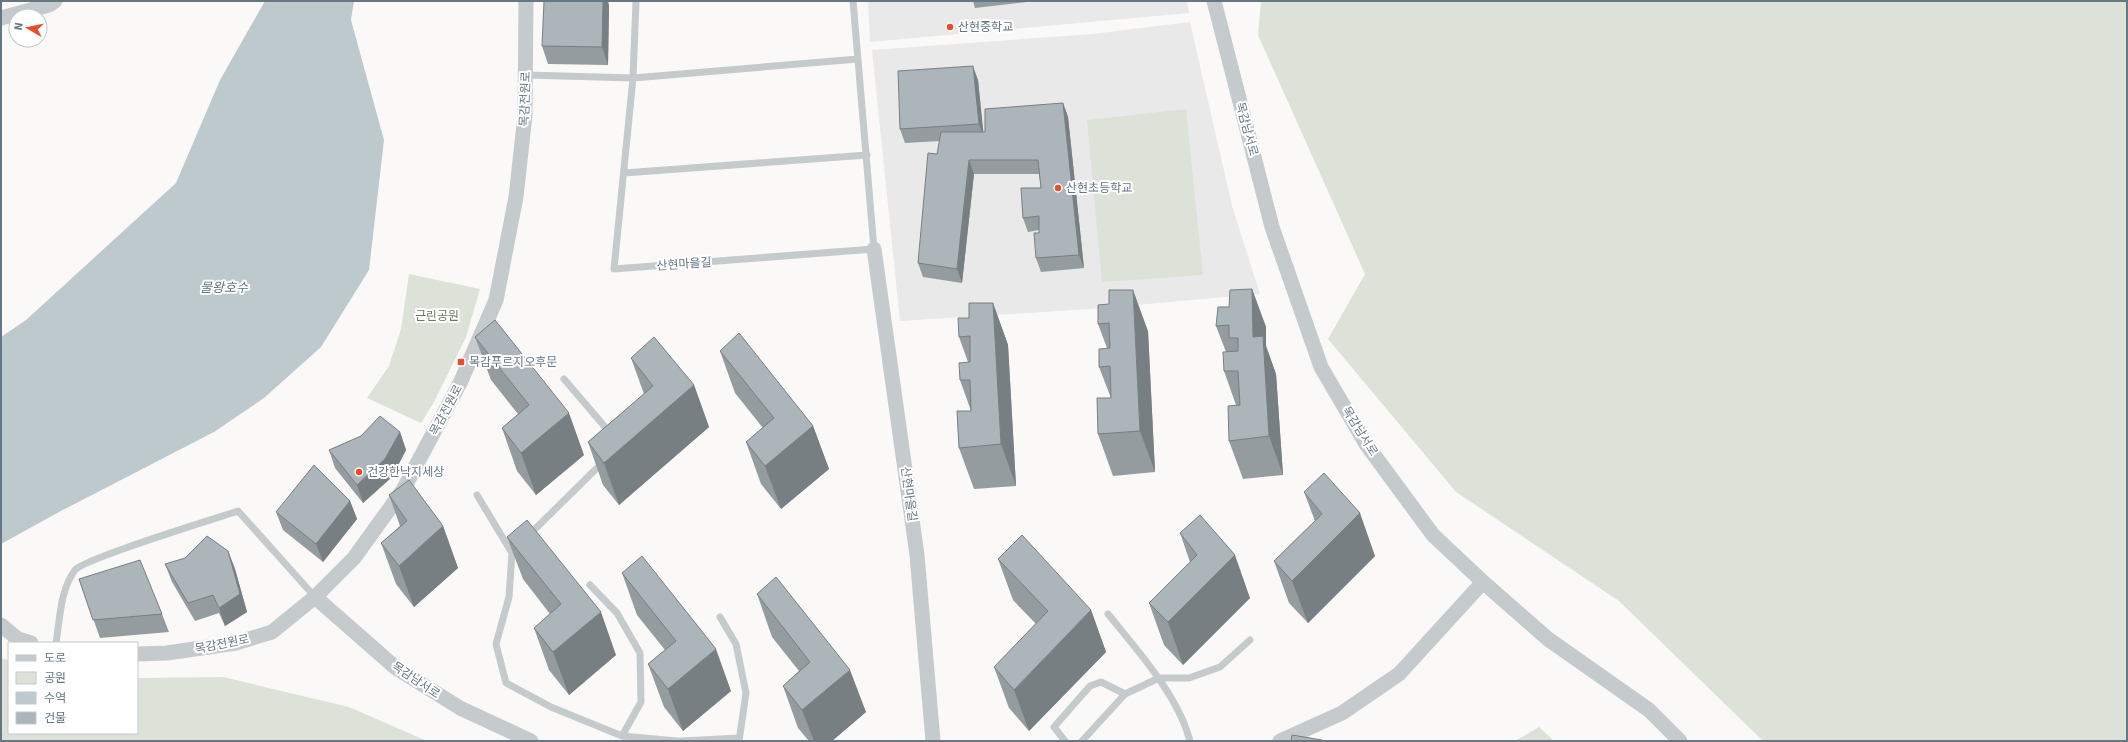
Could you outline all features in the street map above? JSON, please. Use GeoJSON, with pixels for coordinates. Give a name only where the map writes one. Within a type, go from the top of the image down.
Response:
{"type":"FeatureCollection","features":[{"type":"Feature","properties":{"kind":"street"},"geometry":{"type":"LineString","coordinates":[[1,18],[49,5],[55,1]]}},
{"type":"Feature","properties":{"kind":"street","name":"목감전원로"},"geometry":{"type":"LineString","coordinates":[[138,654],[168,653],[236,643],[272,632],[315,597],[354,558],[403,490],[461,381],[496,300],[516,197],[525,115],[526,1]]}},
{"type":"Feature","properties":{"kind":"street","name":"목감남서로"},"geometry":{"type":"LineString","coordinates":[[1214,1],[1272,226],[1321,367],[1366,444],[1433,534],[1483,582],[1548,639],[1649,710],[1680,741]]}},
{"type":"Feature","properties":{"kind":"street","name":"산현마을길"},"geometry":{"type":"LineString","coordinates":[[874,249],[917,555],[933,741]]}},
{"type":"Feature","properties":{"kind":"street"},"geometry":{"type":"LineString","coordinates":[[1280,741],[1342,713],[1399,674],[1483,582]]}},
{"type":"Feature","properties":{"kind":"street","name":"목감남서로"},"geometry":{"type":"LineString","coordinates":[[315,597],[396,668],[460,708],[531,741]]}},
{"type":"Feature","properties":{"kind":"street"},"geometry":{"type":"LineString","coordinates":[[1,625],[18,639],[28,642]]}},
{"type":"Feature","properties":{"kind":"lane","name":"산현마을길"},"geometry":{"type":"LineString","coordinates":[[636,1],[634,78],[614,269],[874,249],[853,1]]}},
{"type":"Feature","properties":{"kind":"lane"},"geometry":{"type":"LineString","coordinates":[[526,75],[634,78],[858,59]]}},
{"type":"Feature","properties":{"kind":"lane"},"geometry":{"type":"LineString","coordinates":[[624,173],[867,155]]}},
{"type":"Feature","properties":{"kind":"lane"},"geometry":{"type":"LineString","coordinates":[[564,379],[613,435],[612,442]]}},
{"type":"Feature","properties":{"kind":"lane"},"geometry":{"type":"LineString","coordinates":[[609,456],[552,510],[517,548],[509,597],[496,644],[506,683],[551,707],[622,736],[677,741]]}},
{"type":"Feature","properties":{"kind":"lane"},"geometry":{"type":"LineString","coordinates":[[477,495],[517,548]]}},
{"type":"Feature","properties":{"kind":"lane"},"geometry":{"type":"LineString","coordinates":[[56,642],[65,588],[76,569],[107,555],[238,511],[315,597]]}},
{"type":"Feature","properties":{"kind":"lane"},"geometry":{"type":"LineString","coordinates":[[590,585],[617,613],[640,654],[641,702],[622,736]]}},
{"type":"Feature","properties":{"kind":"lane"},"geometry":{"type":"LineString","coordinates":[[1108,614],[1159,678],[1187,730],[1190,741]]}},
{"type":"Feature","properties":{"kind":"lane"},"geometry":{"type":"LineString","coordinates":[[681,741],[739,739],[746,693],[736,644],[720,617]]}},
{"type":"Feature","properties":{"kind":"lane"},"geometry":{"type":"LineString","coordinates":[[1082,741],[1125,694],[1159,678],[1189,678],[1220,667],[1250,640]]}},
{"type":"Feature","properties":{"kind":"lane"},"geometry":{"type":"LineString","coordinates":[[1065,741],[1054,727],[1090,686],[1101,682],[1125,694]]}},
{"type":"Feature","properties":{"kind":"shaded area","name":"산현중학교"},"geometry":{"type":"Polygon","coordinates":[[[868,1],[1187,1],[1189,13],[870,42],[868,1]]]}},
{"type":"Feature","properties":{"kind":"shaded area","name":"산현초등학교"},"geometry":{"type":"Polygon","coordinates":[[[1190,22],[1232,206],[1260,294],[1090,309],[900,321],[872,50],[1093,34],[1190,22]]]}},
{"type":"Feature","properties":{"kind":"green space"},"geometry":{"type":"Polygon","coordinates":[[[1261,1],[2127,1],[2127,741],[1763,741],[1619,601],[1456,492],[1328,339],[1365,274],[1258,35],[1261,1]]]}},
{"type":"Feature","properties":{"kind":"green space"},"geometry":{"type":"Polygon","coordinates":[[[1186,109],[1203,275],[1102,282],[1087,120],[1186,109]]]}},
{"type":"Feature","properties":{"kind":"green space","name":"근린공원"},"geometry":{"type":"Polygon","coordinates":[[[409,274],[480,289],[466,337],[434,402],[421,423],[367,398],[389,366],[401,329],[409,274]]]}},
{"type":"Feature","properties":{"kind":"green space"},"geometry":{"type":"Polygon","coordinates":[[[1,658],[8,660],[8,734],[138,734],[138,678],[223,677],[349,707],[427,741],[1,741],[1,658]]]}},
{"type":"Feature","properties":{"kind":"green space"},"geometry":{"type":"Polygon","coordinates":[[[1539,727],[1554,741],[1515,741],[1539,727]]]}},
{"type":"Feature","properties":{"kind":"water","name":"물왕호수"},"geometry":{"type":"Polygon","coordinates":[[[265,1],[354,1],[351,20],[384,140],[369,270],[321,347],[264,398],[214,432],[59,512],[1,544],[1,337],[26,320],[176,183],[220,80],[265,1]]]}},
{"type":"Feature","properties":{"kind":"building"},"geometry":{"type":"Polygon","coordinates":[[[544,1],[603,1],[602,47],[542,46],[544,1]]]}},
{"type":"Feature","properties":{"kind":"building"},"geometry":{"type":"Polygon","coordinates":[[[973,66],[979,124],[900,129],[898,71],[973,66]]]}},
{"type":"Feature","properties":{"kind":"building"},"geometry":{"type":"Polygon","coordinates":[[[1063,103],[1079,255],[1036,258],[1034,233],[1039,233],[1039,216],[1023,218],[1021,188],[1041,188],[1038,160],[969,160],[957,269],[918,263],[928,153],[937,154],[941,132],[985,132],[985,109],[1063,103]]]}},
{"type":"Feature","properties":{"kind":"building"},"geometry":{"type":"Polygon","coordinates":[[[1252,289],[1253,337],[1263,336],[1269,436],[1229,441],[1228,406],[1240,405],[1238,371],[1224,371],[1223,352],[1238,351],[1238,338],[1229,338],[1229,325],[1216,326],[1218,307],[1229,307],[1230,290],[1252,289]]]}},
{"type":"Feature","properties":{"kind":"building"},"geometry":{"type":"Polygon","coordinates":[[[1109,290],[1133,290],[1140,431],[1098,434],[1097,398],[1111,398],[1110,366],[1099,367],[1099,349],[1110,348],[1109,323],[1098,324],[1098,305],[1109,304],[1109,290]]]}},
{"type":"Feature","properties":{"kind":"building"},"geometry":{"type":"Polygon","coordinates":[[[969,303],[993,303],[1001,444],[959,448],[957,411],[971,411],[970,380],[960,380],[959,363],[970,362],[970,336],[959,337],[958,318],[969,318],[969,303]]]}},
{"type":"Feature","properties":{"kind":"building"},"geometry":{"type":"Polygon","coordinates":[[[495,320],[569,413],[521,453],[502,428],[529,405],[475,337],[495,320]]]}},
{"type":"Feature","properties":{"kind":"building"},"geometry":{"type":"Polygon","coordinates":[[[739,333],[813,426],[765,466],[746,442],[774,418],[720,351],[739,333]]]}},
{"type":"Feature","properties":{"kind":"building"},"geometry":{"type":"Polygon","coordinates":[[[654,337],[694,385],[604,463],[588,442],[653,386],[631,358],[654,337]]]}},
{"type":"Feature","properties":{"kind":"building"},"geometry":{"type":"Polygon","coordinates":[[[380,416],[400,432],[385,459],[357,485],[329,450],[361,436],[380,416]]]}},
{"type":"Feature","properties":{"kind":"building"},"geometry":{"type":"Polygon","coordinates":[[[314,465],[350,501],[316,544],[276,512],[314,465]]]}},
{"type":"Feature","properties":{"kind":"building"},"geometry":{"type":"Polygon","coordinates":[[[1324,473],[1360,513],[1292,581],[1274,561],[1322,514],[1304,492],[1324,473]]]}},
{"type":"Feature","properties":{"kind":"building"},"geometry":{"type":"Polygon","coordinates":[[[409,480],[443,526],[399,566],[381,543],[407,521],[389,495],[409,480]]]}},
{"type":"Feature","properties":{"kind":"building"},"geometry":{"type":"Polygon","coordinates":[[[1200,515],[1235,555],[1168,622],[1149,603],[1197,555],[1180,533],[1200,515]]]}},
{"type":"Feature","properties":{"kind":"building"},"geometry":{"type":"Polygon","coordinates":[[[527,520],[601,612],[553,652],[534,628],[561,604],[507,537],[527,520]]]}},
{"type":"Feature","properties":{"kind":"building"},"geometry":{"type":"Polygon","coordinates":[[[1022,535],[1091,610],[1014,690],[994,667],[1048,611],[998,559],[1022,535]]]}},
{"type":"Feature","properties":{"kind":"building"},"geometry":{"type":"Polygon","coordinates":[[[207,536],[228,551],[240,594],[219,608],[213,595],[188,603],[165,564],[185,558],[207,536]]]}},
{"type":"Feature","properties":{"kind":"building"},"geometry":{"type":"Polygon","coordinates":[[[642,556],[716,649],[668,689],[648,664],[676,641],[622,573],[642,556]]]}},
{"type":"Feature","properties":{"kind":"building"},"geometry":{"type":"Polygon","coordinates":[[[140,560],[162,614],[93,620],[79,579],[140,560]]]}},
{"type":"Feature","properties":{"kind":"building"},"geometry":{"type":"Polygon","coordinates":[[[776,577],[850,670],[802,710],[783,686],[810,662],[757,594],[776,577]]]}},
{"type":"Feature","properties":{"kind":"building"},"geometry":{"type":"Polygon","coordinates":[[[1292,735],[1322,740],[1322,741],[1291,741],[1292,735]]]}},
{"type":"Feature","properties":{"kind":"place","name":"산현중학교"},"geometry":{"type":"Point","coordinates":[950,27]}},
{"type":"Feature","properties":{"kind":"place","name":"산현초등학교"},"geometry":{"type":"Point","coordinates":[1058,188]}},
{"type":"Feature","properties":{"kind":"place","name":"목감푸르지오후문"},"geometry":{"type":"Point","coordinates":[461,362]}},
{"type":"Feature","properties":{"kind":"place","name":"건강한낙지세상"},"geometry":{"type":"Point","coordinates":[359,472]}}]}
